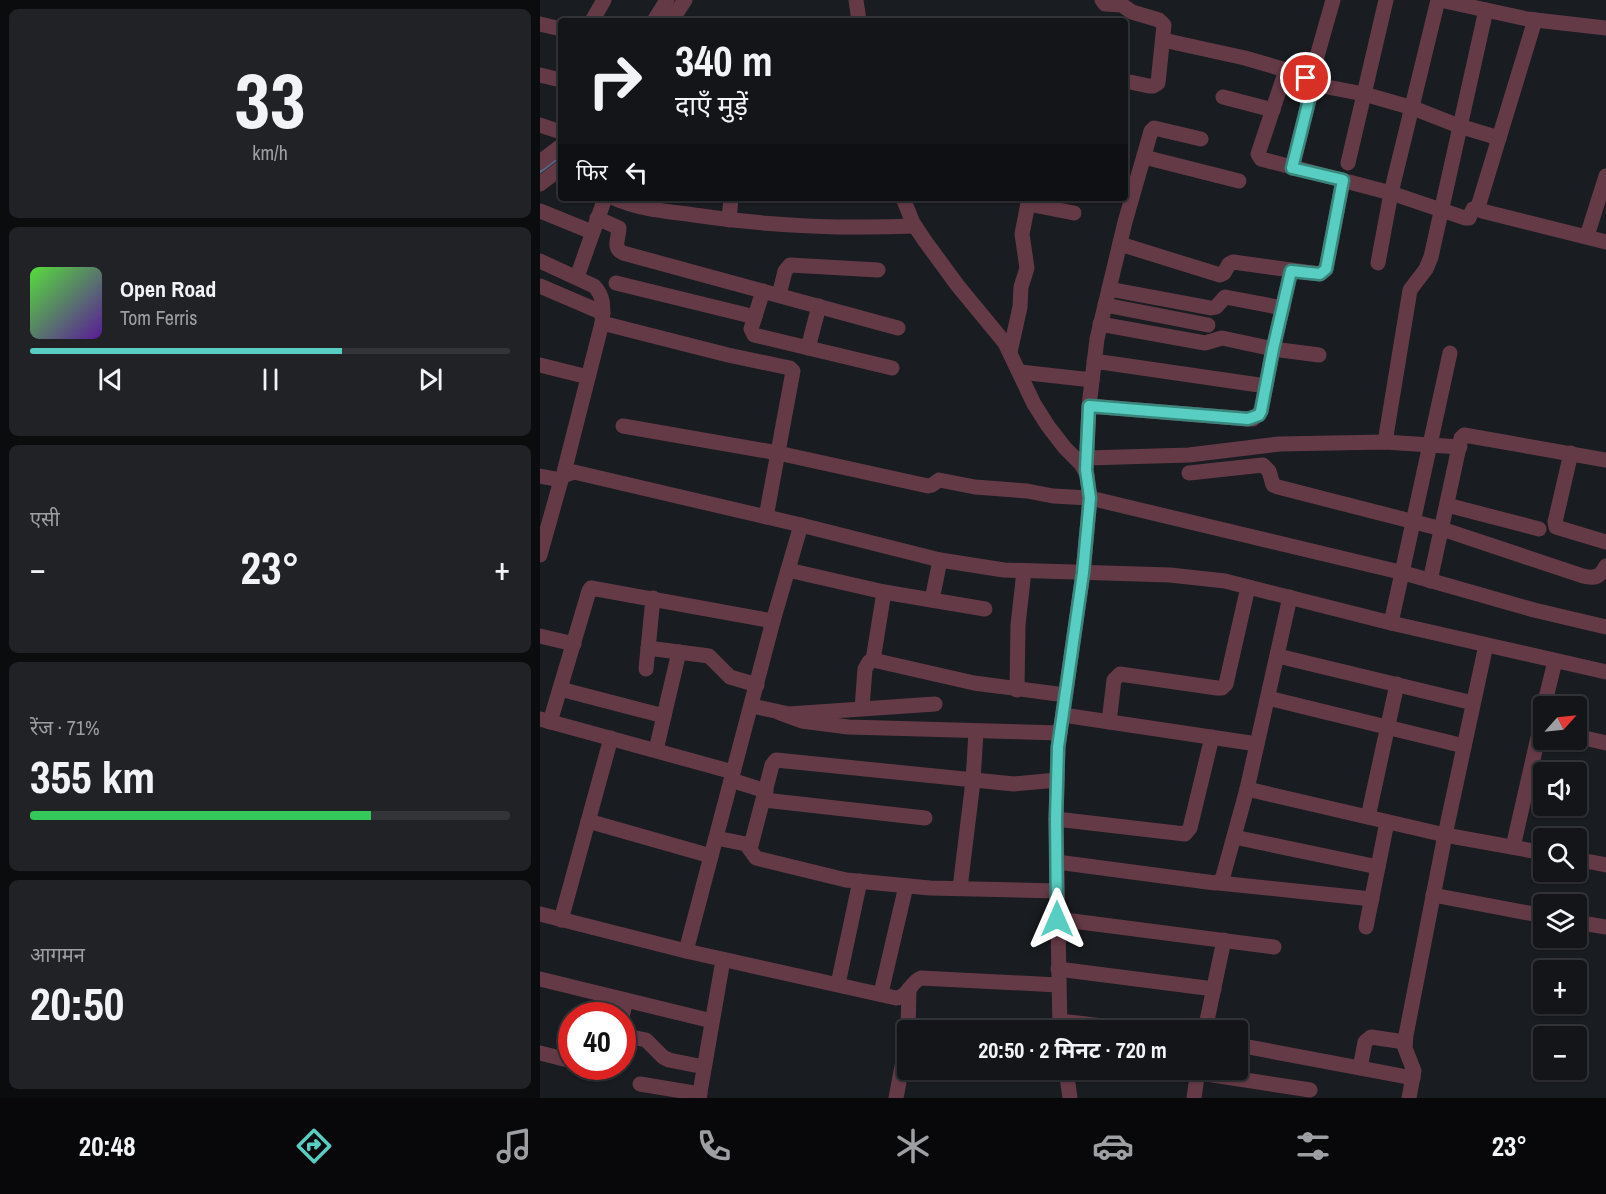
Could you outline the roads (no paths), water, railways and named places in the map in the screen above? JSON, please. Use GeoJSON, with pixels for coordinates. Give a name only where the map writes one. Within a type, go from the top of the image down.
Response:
{"type":"FeatureCollection","features":[{"type":"Feature","properties":{"kind":"street"},"geometry":{"type":"LineString","coordinates":[[594,18],[604,0]]}},
{"type":"Feature","properties":{"kind":"street"},"geometry":{"type":"LineString","coordinates":[[656,18],[667,0]]}},
{"type":"Feature","properties":{"kind":"street"},"geometry":{"type":"LineString","coordinates":[[673,18],[685,0]]}},
{"type":"Feature","properties":{"kind":"street"},"geometry":{"type":"LineString","coordinates":[[856,0],[859,18]]}},
{"type":"Feature","properties":{"kind":"street"},"geometry":{"type":"LineString","coordinates":[[1102,0],[1105,4],[1122,5],[1132,12],[1162,22],[1164,30],[1159,77],[1156,85],[1149,86],[1128,82]]}},
{"type":"Feature","properties":{"kind":"street"},"geometry":{"type":"LineString","coordinates":[[1292,168],[1333,0]]}},
{"type":"Feature","properties":{"kind":"street"},"geometry":{"type":"LineString","coordinates":[[1348,163],[1386,0]]}},
{"type":"Feature","properties":{"kind":"street"},"geometry":{"type":"LineString","coordinates":[[1378,263],[1391,193],[1439,0],[1535,20],[1606,28]]}},
{"type":"Feature","properties":{"kind":"street"},"geometry":{"type":"LineString","coordinates":[[1385,442],[1410,290],[1429,263],[1486,10]]}},
{"type":"Feature","properties":{"kind":"street"},"geometry":{"type":"LineString","coordinates":[[1479,209],[1478,203],[1535,20]]}},
{"type":"Feature","properties":{"kind":"street"},"geometry":{"type":"LineString","coordinates":[[540,24],[558,28]]}},
{"type":"Feature","properties":{"kind":"street"},"geometry":{"type":"LineString","coordinates":[[1163,40],[1216,51],[1286,70],[1311,83],[1364,94],[1413,108],[1459,126],[1499,138]]}},
{"type":"Feature","properties":{"kind":"street"},"geometry":{"type":"LineString","coordinates":[[1286,70],[1258,157],[1391,193],[1467,218],[1473,209],[1479,209],[1606,242]]}},
{"type":"Feature","properties":{"kind":"street"},"geometry":{"type":"LineString","coordinates":[[540,75],[558,79]]}},
{"type":"Feature","properties":{"kind":"street"},"geometry":{"type":"LineString","coordinates":[[1223,97],[1272,110]]}},
{"type":"Feature","properties":{"kind":"street"},"geometry":{"type":"LineString","coordinates":[[540,125],[558,131]]}},
{"type":"Feature","properties":{"kind":"street"},"geometry":{"type":"LineString","coordinates":[[1060,1020],[1057,780],[1060,733],[1083,573],[1090,498],[1086,464],[1094,361],[1100,324],[1151,131],[1154,128],[1202,139]]}},
{"type":"Feature","properties":{"kind":"street"},"geometry":{"type":"LineString","coordinates":[[540,162],[558,148]]}},
{"type":"Feature","properties":{"kind":"street"},"geometry":{"type":"LineString","coordinates":[[1144,157],[1239,181]]}},
{"type":"Feature","properties":{"kind":"street"},"geometry":{"type":"LineString","coordinates":[[540,184],[558,173]]}},
{"type":"Feature","properties":{"kind":"street"},"geometry":{"type":"LineString","coordinates":[[1587,236],[1606,176]]}},
{"type":"Feature","properties":{"kind":"street"},"geometry":{"type":"LineString","coordinates":[[1120,244],[1220,274],[1224,273],[1229,264],[1233,262],[1320,274],[1326,269],[1343,180]]}},
{"type":"Feature","properties":{"kind":"street"},"geometry":{"type":"LineString","coordinates":[[577,277],[604,201]]}},
{"type":"Feature","properties":{"kind":"street"},"geometry":{"type":"LineString","coordinates":[[623,201],[646,209],[729,220],[822,227],[915,226]]}},
{"type":"Feature","properties":{"kind":"street"},"geometry":{"type":"LineString","coordinates":[[729,220],[731,201]]}},
{"type":"Feature","properties":{"kind":"street"},"geometry":{"type":"LineString","coordinates":[[904,201],[915,226],[943,267],[1001,336],[1034,404],[1048,426],[1065,448],[1086,464],[1190,455],[1265,445],[1385,442],[1460,447]]}},
{"type":"Feature","properties":{"kind":"street"},"geometry":{"type":"LineString","coordinates":[[1010,352],[1020,307],[1021,287],[1028,268],[1022,234],[1029,201],[1074,213]]}},
{"type":"Feature","properties":{"kind":"street"},"geometry":{"type":"LineString","coordinates":[[540,211],[595,225],[619,228],[616,246],[623,253],[898,328]]}},
{"type":"Feature","properties":{"kind":"street"},"geometry":{"type":"LineString","coordinates":[[540,261],[577,277],[599,291],[602,297],[603,318],[540,555]]}},
{"type":"Feature","properties":{"kind":"street"},"geometry":{"type":"LineString","coordinates":[[779,295],[785,271],[790,265],[878,270]]}},
{"type":"Feature","properties":{"kind":"street"},"geometry":{"type":"LineString","coordinates":[[1089,406],[1248,419],[1259,415],[1291,271]]}},
{"type":"Feature","properties":{"kind":"street"},"geometry":{"type":"LineString","coordinates":[[616,283],[755,317]]}},
{"type":"Feature","properties":{"kind":"street"},"geometry":{"type":"LineString","coordinates":[[540,286],[603,318],[728,355],[790,368],[794,375],[766,516]]}},
{"type":"Feature","properties":{"kind":"street"},"geometry":{"type":"LineString","coordinates":[[1109,289],[1211,308],[1216,307],[1225,297],[1282,308]]}},
{"type":"Feature","properties":{"kind":"street"},"geometry":{"type":"LineString","coordinates":[[763,291],[751,329],[754,335],[892,368]]}},
{"type":"Feature","properties":{"kind":"street"},"geometry":{"type":"LineString","coordinates":[[1105,305],[1208,325]]}},
{"type":"Feature","properties":{"kind":"street"},"geometry":{"type":"LineString","coordinates":[[808,348],[819,306]]}},
{"type":"Feature","properties":{"kind":"street"},"geometry":{"type":"LineString","coordinates":[[1100,324],[1205,343],[1222,338],[1273,349],[1319,355]]}},
{"type":"Feature","properties":{"kind":"street"},"geometry":{"type":"LineString","coordinates":[[1391,623],[1404,573],[1429,444],[1450,353]]}},
{"type":"Feature","properties":{"kind":"street"},"geometry":{"type":"LineString","coordinates":[[1094,361],[1266,386]]}},
{"type":"Feature","properties":{"kind":"street"},"geometry":{"type":"LineString","coordinates":[[540,365],[588,377]]}},
{"type":"Feature","properties":{"kind":"street"},"geometry":{"type":"LineString","coordinates":[[1020,372],[1092,380]]}},
{"type":"Feature","properties":{"kind":"street"},"geometry":{"type":"LineString","coordinates":[[622,426],[778,453],[928,486],[939,480],[975,487],[1090,498],[1404,573],[1534,610],[1606,627]]}},
{"type":"Feature","properties":{"kind":"street"},"geometry":{"type":"LineString","coordinates":[[1430,581],[1464,435],[1470,434],[1606,460]]}},
{"type":"Feature","properties":{"kind":"street"},"geometry":{"type":"LineString","coordinates":[[1263,465],[1265,445]]}},
{"type":"Feature","properties":{"kind":"street"},"geometry":{"type":"LineString","coordinates":[[1571,453],[1555,522],[1556,527],[1606,542]]}},
{"type":"Feature","properties":{"kind":"street"},"geometry":{"type":"LineString","coordinates":[[1263,465],[1269,471],[1274,485],[1414,520],[1592,578],[1598,576],[1606,566]]}},
{"type":"Feature","properties":{"kind":"street"},"geometry":{"type":"LineString","coordinates":[[1189,473],[1263,465]]}},
{"type":"Feature","properties":{"kind":"street"},"geometry":{"type":"LineString","coordinates":[[540,476],[562,478],[574,472],[766,516],[940,560],[1024,571],[1198,577],[1606,672]]}},
{"type":"Feature","properties":{"kind":"street"},"geometry":{"type":"LineString","coordinates":[[1448,505],[1539,529]]}},
{"type":"Feature","properties":{"kind":"street"},"geometry":{"type":"LineString","coordinates":[[686,951],[773,621],[801,525]]}},
{"type":"Feature","properties":{"kind":"street"},"geometry":{"type":"LineString","coordinates":[[932,600],[940,560]]}},
{"type":"Feature","properties":{"kind":"street"},"geometry":{"type":"LineString","coordinates":[[788,570],[884,592],[985,609]]}},
{"type":"Feature","properties":{"kind":"street"},"geometry":{"type":"LineString","coordinates":[[1017,690],[1018,625],[1024,571]]}},
{"type":"Feature","properties":{"kind":"street"},"geometry":{"type":"LineString","coordinates":[[1109,722],[1114,680],[1120,674],[1222,688],[1226,684],[1248,587]]}},
{"type":"Feature","properties":{"kind":"street"},"geometry":{"type":"LineString","coordinates":[[773,621],[591,588],[560,689],[545,720],[656,750],[732,776],[765,795],[925,818]]}},
{"type":"Feature","properties":{"kind":"street"},"geometry":{"type":"LineString","coordinates":[[862,708],[865,669],[873,660],[884,592]]}},
{"type":"Feature","properties":{"kind":"street"},"geometry":{"type":"LineString","coordinates":[[1219,883],[1224,878],[1247,789],[1290,597]]}},
{"type":"Feature","properties":{"kind":"street"},"geometry":{"type":"LineString","coordinates":[[646,669],[653,598]]}},
{"type":"Feature","properties":{"kind":"street"},"geometry":{"type":"LineString","coordinates":[[540,636],[574,644]]}},
{"type":"Feature","properties":{"kind":"street"},"geometry":{"type":"LineString","coordinates":[[1409,1098],[1413,1066],[1405,1048],[1405,1042],[1445,836],[1486,645]]}},
{"type":"Feature","properties":{"kind":"street"},"geometry":{"type":"LineString","coordinates":[[648,648],[709,656],[730,677],[757,685]]}},
{"type":"Feature","properties":{"kind":"street"},"geometry":{"type":"LineString","coordinates":[[656,750],[679,652]]}},
{"type":"Feature","properties":{"kind":"street"},"geometry":{"type":"LineString","coordinates":[[1278,656],[1473,703]]}},
{"type":"Feature","properties":{"kind":"street"},"geometry":{"type":"LineString","coordinates":[[873,660],[974,683],[1065,695]]}},
{"type":"Feature","properties":{"kind":"street"},"geometry":{"type":"LineString","coordinates":[[1547,696],[1555,661]]}},
{"type":"Feature","properties":{"kind":"street"},"geometry":{"type":"LineString","coordinates":[[1368,817],[1397,684]]}},
{"type":"Feature","properties":{"kind":"street"},"geometry":{"type":"LineString","coordinates":[[560,689],[664,716]]}},
{"type":"Feature","properties":{"kind":"street"},"geometry":{"type":"LineString","coordinates":[[1268,698],[1464,746]]}},
{"type":"Feature","properties":{"kind":"street"},"geometry":{"type":"LineString","coordinates":[[780,713],[935,704]]}},
{"type":"Feature","properties":{"kind":"street"},"geometry":{"type":"LineString","coordinates":[[752,706],[802,721],[836,726],[1060,733]]}},
{"type":"Feature","properties":{"kind":"street"},"geometry":{"type":"LineString","coordinates":[[1063,715],[1257,744]]}},
{"type":"Feature","properties":{"kind":"street"},"geometry":{"type":"LineString","coordinates":[[960,888],[973,781],[976,732]]}},
{"type":"Feature","properties":{"kind":"street"},"geometry":{"type":"LineString","coordinates":[[1056,819],[1185,834],[1190,828],[1212,737]]}},
{"type":"Feature","properties":{"kind":"street"},"geometry":{"type":"LineString","coordinates":[[561,920],[610,738]]}},
{"type":"Feature","properties":{"kind":"street"},"geometry":{"type":"LineString","coordinates":[[1587,739],[1606,743]]}},
{"type":"Feature","properties":{"kind":"street"},"geometry":{"type":"LineString","coordinates":[[1513,847],[1536,750]]}},
{"type":"Feature","properties":{"kind":"street"},"geometry":{"type":"LineString","coordinates":[[750,849],[773,762],[780,760],[1014,784],[1057,780]]}},
{"type":"Feature","properties":{"kind":"street"},"geometry":{"type":"LineString","coordinates":[[1247,789],[1445,836],[1533,851]]}},
{"type":"Feature","properties":{"kind":"street"},"geometry":{"type":"LineString","coordinates":[[588,821],[711,856]]}},
{"type":"Feature","properties":{"kind":"street"},"geometry":{"type":"LineString","coordinates":[[1366,927],[1387,822]]}},
{"type":"Feature","properties":{"kind":"street"},"geometry":{"type":"LineString","coordinates":[[716,837],[746,844],[756,858],[831,877],[906,886],[1057,891]]}},
{"type":"Feature","properties":{"kind":"street"},"geometry":{"type":"LineString","coordinates":[[1234,837],[1377,867]]}},
{"type":"Feature","properties":{"kind":"street"},"geometry":{"type":"LineString","coordinates":[[1057,862],[1219,883],[1372,899]]}},
{"type":"Feature","properties":{"kind":"street"},"geometry":{"type":"LineString","coordinates":[[1587,862],[1606,865]]}},
{"type":"Feature","properties":{"kind":"street"},"geometry":{"type":"LineString","coordinates":[[838,984],[860,881]]}},
{"type":"Feature","properties":{"kind":"street"},"geometry":{"type":"LineString","coordinates":[[881,993],[906,886]]}},
{"type":"Feature","properties":{"kind":"street"},"geometry":{"type":"LineString","coordinates":[[1433,895],[1533,914]]}},
{"type":"Feature","properties":{"kind":"street"},"geometry":{"type":"LineString","coordinates":[[540,914],[723,960],[900,998],[918,978],[1058,977],[1214,989]]}},
{"type":"Feature","properties":{"kind":"street"},"geometry":{"type":"LineString","coordinates":[[1057,919],[1274,947]]}},
{"type":"Feature","properties":{"kind":"street"},"geometry":{"type":"LineString","coordinates":[[1587,924],[1606,927]]}},
{"type":"Feature","properties":{"kind":"street"},"geometry":{"type":"LineString","coordinates":[[1207,1020],[1224,939]]}},
{"type":"Feature","properties":{"kind":"street"},"geometry":{"type":"LineString","coordinates":[[640,1084],[699,1096],[723,960]]}},
{"type":"Feature","properties":{"kind":"street"},"geometry":{"type":"LineString","coordinates":[[540,979],[712,1021]]}},
{"type":"Feature","properties":{"kind":"street"},"geometry":{"type":"LineString","coordinates":[[908,1020],[909,989]]}},
{"type":"Feature","properties":{"kind":"street"},"geometry":{"type":"LineString","coordinates":[[1360,1068],[1365,1042],[1371,1037],[1405,1042]]}},
{"type":"Feature","properties":{"kind":"street"},"geometry":{"type":"LineString","coordinates":[[636,1038],[646,1040],[669,1060],[704,1067]]}},
{"type":"Feature","properties":{"kind":"street"},"geometry":{"type":"LineString","coordinates":[[1248,1047],[1413,1078]]}},
{"type":"Feature","properties":{"kind":"street"},"geometry":{"type":"LineString","coordinates":[[540,1053],[558,1058]]}},
{"type":"Feature","properties":{"kind":"street"},"geometry":{"type":"LineString","coordinates":[[1248,1079],[1310,1090]]}},
{"type":"Feature","properties":{"kind":"street"},"geometry":{"type":"LineString","coordinates":[[897,1098],[900,1080]]}},
{"type":"Feature","properties":{"kind":"street"},"geometry":{"type":"LineString","coordinates":[[1067,1080],[1070,1098]]}},
{"type":"Feature","properties":{"kind":"street"},"geometry":{"type":"LineString","coordinates":[[1195,1098],[1197,1080]]}},
{"type":"Feature","properties":{"kind":"waterway"},"geometry":{"type":"LineString","coordinates":[[540,172],[558,158]]}}]}
